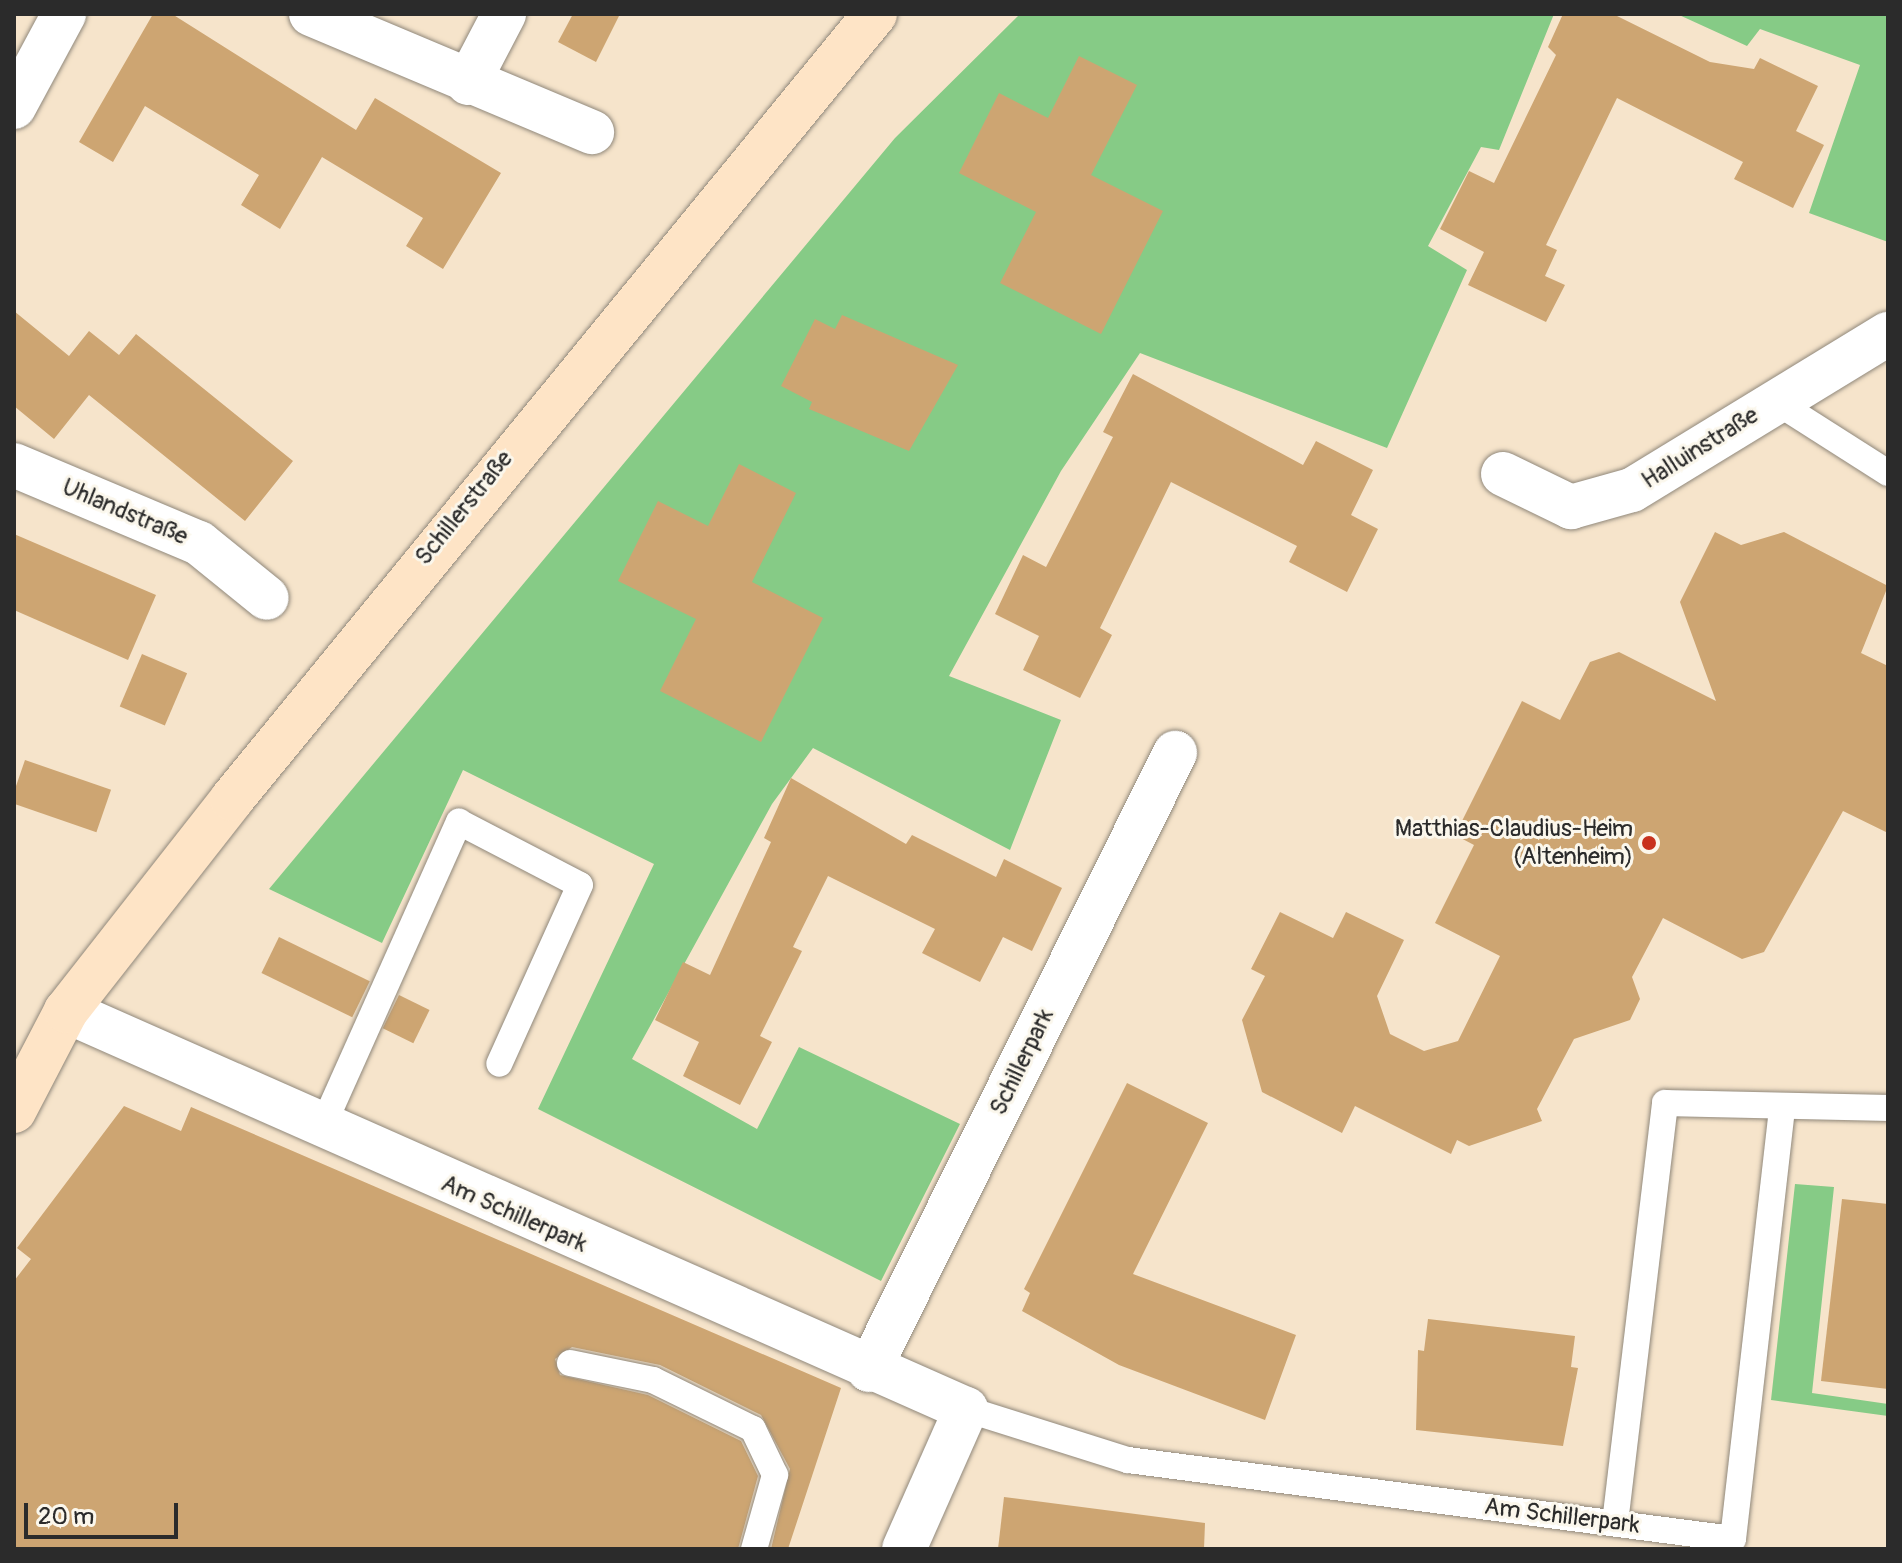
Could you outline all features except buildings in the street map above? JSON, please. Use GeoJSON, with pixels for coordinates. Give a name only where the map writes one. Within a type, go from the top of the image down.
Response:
{"type":"FeatureCollection","features":[{"type":"Feature","properties":{"kind":"main road","name":"Schillerstraße"},"geometry":{"type":"LineString","coordinates":[[14,1111],[66,1011],[512,448],[875,14]]}},
{"type":"Feature","properties":{"kind":"main road","name":"Schillerstraße"},"geometry":{"type":"LineString","coordinates":[[14,1053],[66,1011]]}},
{"type":"Feature","properties":{"kind":"street"},"geometry":{"type":"LineString","coordinates":[[14,107],[64,14]]}},
{"type":"Feature","properties":{"kind":"street"},"geometry":{"type":"LineString","coordinates":[[311,14],[468,83],[592,132]]}},
{"type":"Feature","properties":{"kind":"street"},"geometry":{"type":"LineString","coordinates":[[468,83],[504,14]]}},
{"type":"Feature","properties":{"kind":"street","name":"Halluinstraße"},"geometry":{"type":"LineString","coordinates":[[1503,474],[1571,507],[1632,490],[1775,401],[1884,341]]}},
{"type":"Feature","properties":{"kind":"street","name":"Uhlandstraße"},"geometry":{"type":"LineString","coordinates":[[14,465],[199,543],[267,598]]}},
{"type":"Feature","properties":{"kind":"street","name":"Schillerpark"},"geometry":{"type":"LineString","coordinates":[[869,1370],[1175,753]]}},
{"type":"Feature","properties":{"kind":"street","name":"Am Schillerpark"},"geometry":{"type":"LineString","coordinates":[[66,1011],[321,1130],[869,1370],[966,1409]]}},
{"type":"Feature","properties":{"kind":"street"},"geometry":{"type":"LineString","coordinates":[[904,1549],[966,1409]]}},
{"type":"Feature","properties":{"kind":"lane"},"geometry":{"type":"LineString","coordinates":[[1775,401],[1888,473]]}},
{"type":"Feature","properties":{"kind":"lane"},"geometry":{"type":"LineString","coordinates":[[321,1130],[459,822],[580,885],[499,1064]]}},
{"type":"Feature","properties":{"kind":"lane"},"geometry":{"type":"LineString","coordinates":[[1615,1523],[1665,1103],[1888,1108]]}},
{"type":"Feature","properties":{"kind":"lane","name":"Am Schillerpark"},"geometry":{"type":"LineString","coordinates":[[966,1409],[1128,1460],[1733,1539],[1782,1107]]}},
{"type":"Feature","properties":{"kind":"lane"},"geometry":{"type":"LineString","coordinates":[[570,1363],[653,1380],[753,1429],[775,1475],[754,1549]]}},
{"type":"Feature","properties":{"kind":"green space"},"geometry":{"type":"Polygon","coordinates":[[[1020,14],[1554,14],[1499,150],[1481,147],[1428,246],[1467,270],[1387,448],[1140,353],[1061,471],[949,676],[1061,720],[1010,850],[813,748],[772,804],[632,1059],[757,1129],[799,1047],[960,1124],[881,1281],[538,1109],[654,864],[463,770],[382,943],[269,889],[895,138],[1020,14]]]}},
{"type":"Feature","properties":{"kind":"green space"},"geometry":{"type":"Polygon","coordinates":[[[1677,14],[1888,14],[1888,242],[1809,213],[1860,65],[1760,29],[1747,46],[1677,14]]]}},
{"type":"Feature","properties":{"kind":"green space"},"geometry":{"type":"Polygon","coordinates":[[[1795,1184],[1834,1187],[1812,1393],[1888,1404],[1888,1416],[1771,1400],[1795,1184]]]}},
{"type":"Feature","properties":{"kind":"place","name":"Matthias-Claudius-Heim (Altenheim)"},"geometry":{"type":"Point","coordinates":[1649,843]}}]}
